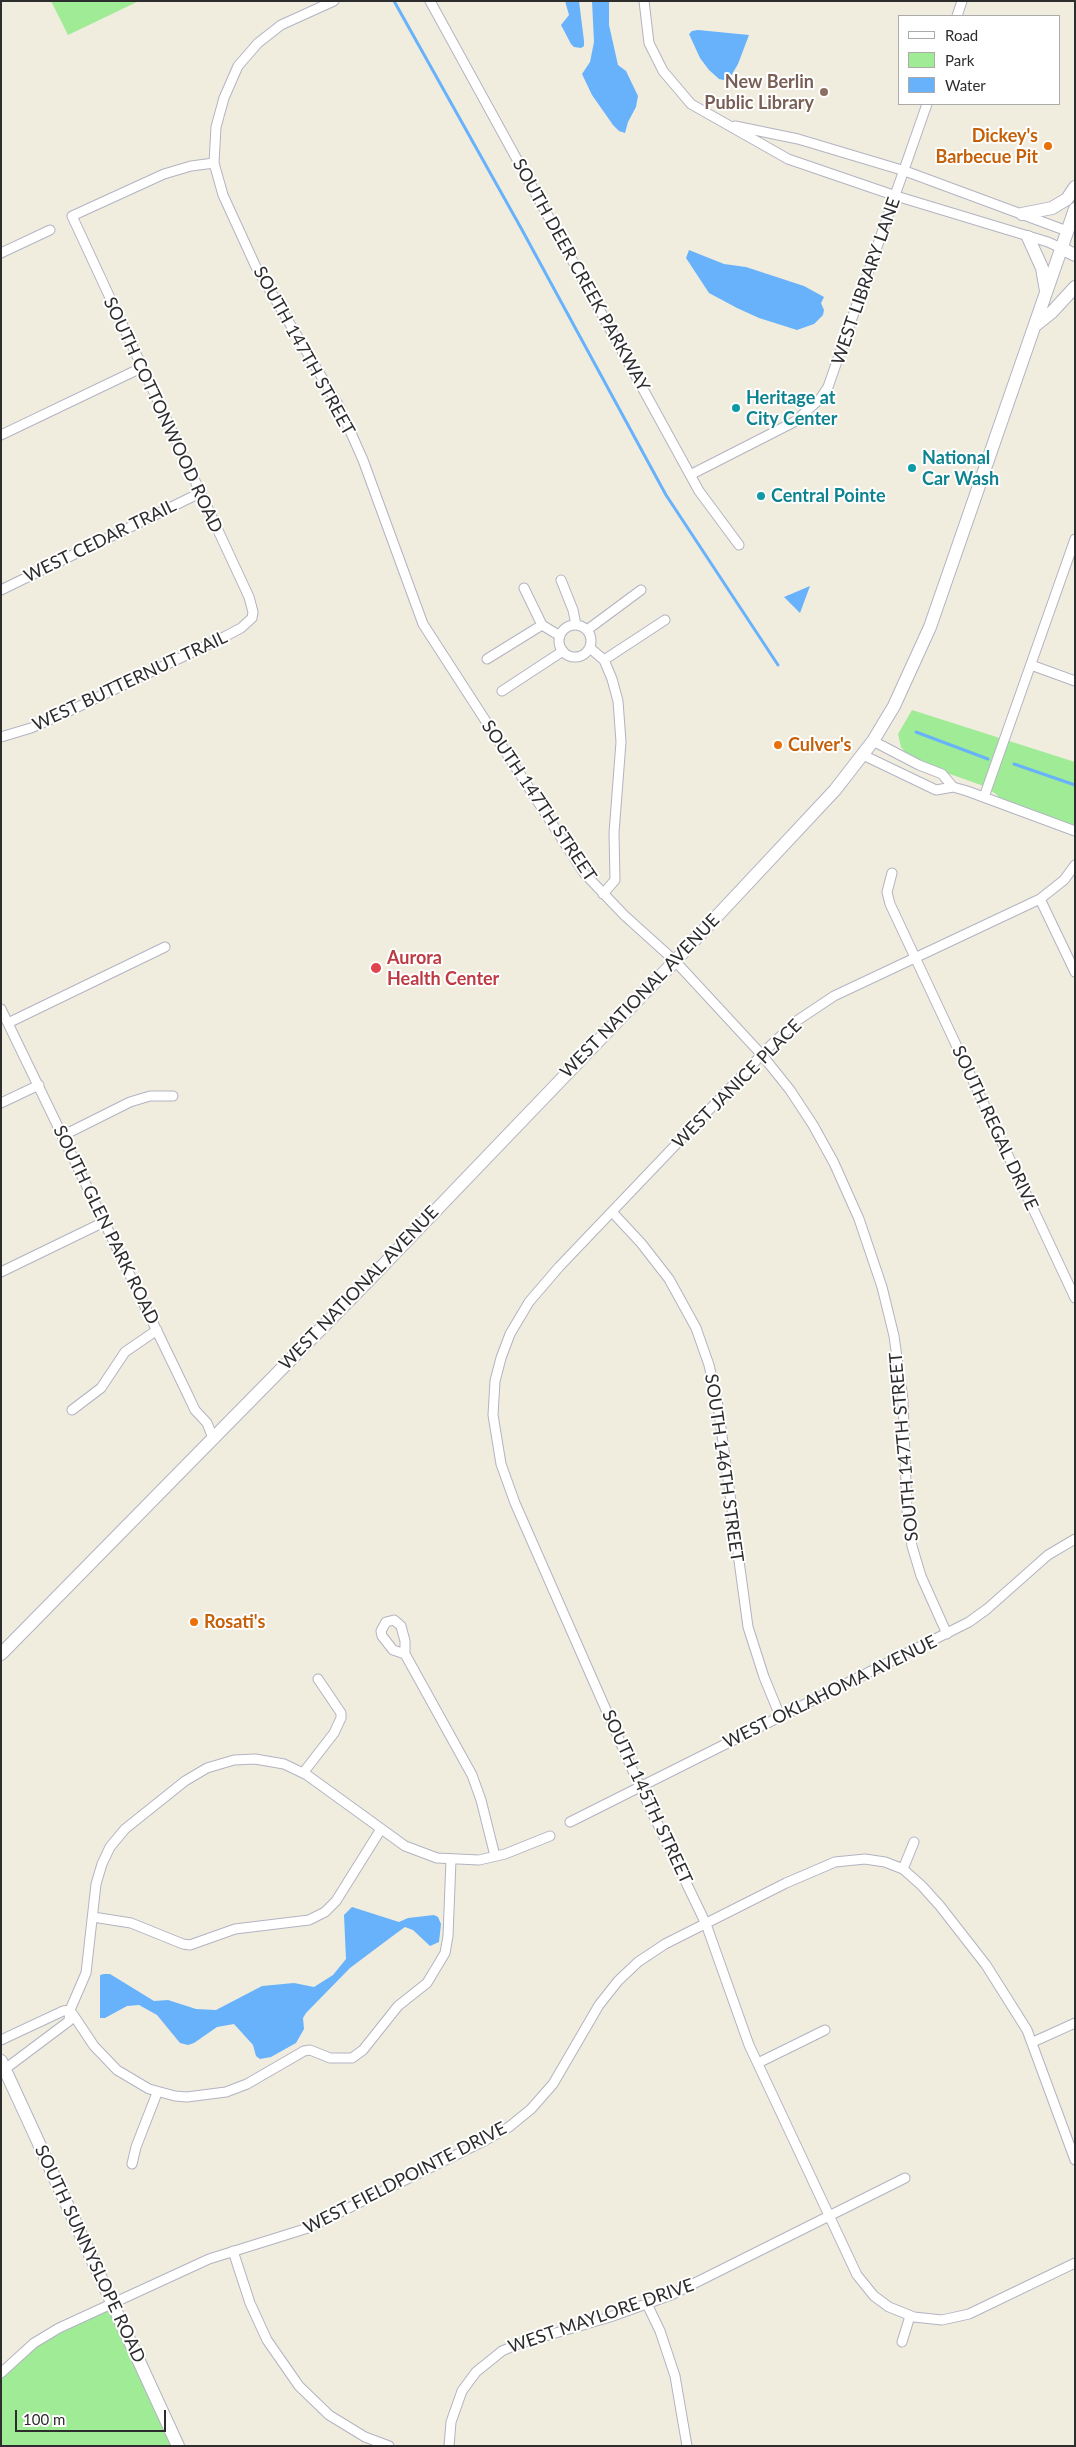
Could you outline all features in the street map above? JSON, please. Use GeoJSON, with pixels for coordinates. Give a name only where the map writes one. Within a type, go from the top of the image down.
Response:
{"type":"FeatureCollection","features":[{"type":"Feature","properties":{"kind":"main road"},"geometry":{"type":"LineString","coordinates":[[1022,214],[1052,208],[1067,199],[1075,187]]}},
{"type":"Feature","properties":{"kind":"main road","name":"WEST NATIONAL AVENUE"},"geometry":{"type":"LineString","coordinates":[[1,1654],[367,1282],[675,962],[835,790],[863,755],[873,741],[914,665],[930,627],[1037,324],[1061,248],[1071,233],[1075,209]]}},
{"type":"Feature","properties":{"kind":"main road"},"geometry":{"type":"LineString","coordinates":[[1028,237],[1042,268],[1046,293]]}},
{"type":"Feature","properties":{"kind":"main road"},"geometry":{"type":"LineString","coordinates":[[1061,248],[1075,255]]}},
{"type":"Feature","properties":{"kind":"main road"},"geometry":{"type":"LineString","coordinates":[[1037,324],[1052,312],[1075,287]]}},
{"type":"Feature","properties":{"kind":"main road","name":"SOUTH SUNNYSLOPE ROAD"},"geometry":{"type":"LineString","coordinates":[[3,2065],[178,2446]]}},
{"type":"Feature","properties":{"kind":"street","name":"SOUTH 147TH STREET"},"geometry":{"type":"LineString","coordinates":[[334,1],[281,26],[258,44],[238,66],[224,98],[216,127],[214,163],[223,196],[256,266],[339,406],[363,460],[423,624],[584,873],[603,894],[675,962],[762,1055],[790,1090],[813,1125],[847,1189],[870,1246],[882,1287],[897,1354],[903,1400],[906,1511],[912,1546],[921,1576],[947,1634]]}},
{"type":"Feature","properties":{"kind":"street","name":"SOUTH DEER CREEK PARKWAY"},"geometry":{"type":"LineString","coordinates":[[430,1],[699,491],[739,545]]}},
{"type":"Feature","properties":{"kind":"street"},"geometry":{"type":"LineString","coordinates":[[644,1],[649,42],[663,71],[691,104],[788,159],[896,196],[1061,248]]}},
{"type":"Feature","properties":{"kind":"street"},"geometry":{"type":"LineString","coordinates":[[957,15],[962,1]]}},
{"type":"Feature","properties":{"kind":"street","name":"WEST LIBRARY LANE"},"geometry":{"type":"LineString","coordinates":[[690,475],[794,422],[820,400],[828,387],[840,356],[927,105]]}},
{"type":"Feature","properties":{"kind":"street"},"geometry":{"type":"LineString","coordinates":[[725,124],[798,139],[905,171],[1071,233]]}},
{"type":"Feature","properties":{"kind":"street","name":"SOUTH COTTONWOOD ROAD"},"geometry":{"type":"LineString","coordinates":[[214,163],[191,166],[164,174],[72,216],[249,597],[252,615]]}},
{"type":"Feature","properties":{"kind":"street"},"geometry":{"type":"LineString","coordinates":[[1,252],[50,230]]}},
{"type":"Feature","properties":{"kind":"street"},"geometry":{"type":"LineString","coordinates":[[1,435],[141,368]]}},
{"type":"Feature","properties":{"kind":"street","name":"WEST CEDAR TRAIL"},"geometry":{"type":"LineString","coordinates":[[1,590],[200,493]]}},
{"type":"Feature","properties":{"kind":"street"},"geometry":{"type":"LineString","coordinates":[[984,798],[1075,538]]}},
{"type":"Feature","properties":{"kind":"street"},"geometry":{"type":"LineString","coordinates":[[561,580],[573,610],[576,625]]}},
{"type":"Feature","properties":{"kind":"street"},"geometry":{"type":"LineString","coordinates":[[524,588],[542,625],[560,636]]}},
{"type":"Feature","properties":{"kind":"street"},"geometry":{"type":"LineString","coordinates":[[587,630],[641,590]]}},
{"type":"Feature","properties":{"kind":"street","name":"WEST BUTTERNUT TRAIL"},"geometry":{"type":"LineString","coordinates":[[1,737],[32,728],[55,718],[216,641],[249,623],[252,615]]}},
{"type":"Feature","properties":{"kind":"street"},"geometry":{"type":"LineString","coordinates":[[604,660],[666,620]]}},
{"type":"Feature","properties":{"kind":"street"},"geometry":{"type":"LineString","coordinates":[[487,659],[542,625]]}},
{"type":"Feature","properties":{"kind":"street"},"geometry":{"type":"LineString","coordinates":[[576,625],[587,630],[591,637],[590,648],[587,652],[578,657],[572,657],[563,651],[559,642],[560,636],[566,628],[576,625]]}},
{"type":"Feature","properties":{"kind":"street"},"geometry":{"type":"LineString","coordinates":[[590,648],[604,660],[618,701],[621,742],[614,833],[615,880],[603,894]]}},
{"type":"Feature","properties":{"kind":"street"},"geometry":{"type":"LineString","coordinates":[[502,691],[563,651]]}},
{"type":"Feature","properties":{"kind":"street"},"geometry":{"type":"LineString","coordinates":[[1030,666],[1075,681]]}},
{"type":"Feature","properties":{"kind":"street"},"geometry":{"type":"LineString","coordinates":[[873,741],[918,766],[942,774],[953,788]]}},
{"type":"Feature","properties":{"kind":"street"},"geometry":{"type":"LineString","coordinates":[[863,755],[936,790],[953,788],[1075,831]]}},
{"type":"Feature","properties":{"kind":"street","name":"WEST JANICE PLACE"},"geometry":{"type":"LineString","coordinates":[[498,1370],[510,1334],[529,1302],[559,1267],[613,1213],[762,1055],[798,1020],[818,1006],[1040,899],[1064,880],[1075,865]]}},
{"type":"Feature","properties":{"kind":"street","name":"SOUTH REGAL DRIVE"},"geometry":{"type":"LineString","coordinates":[[892,872],[888,896],[915,958],[1075,1298]]}},
{"type":"Feature","properties":{"kind":"street"},"geometry":{"type":"LineString","coordinates":[[1040,899],[1075,972]]}},
{"type":"Feature","properties":{"kind":"street"},"geometry":{"type":"LineString","coordinates":[[8,1022],[165,947]]}},
{"type":"Feature","properties":{"kind":"street","name":"SOUTH GLEN PARK ROAD"},"geometry":{"type":"LineString","coordinates":[[1,1009],[196,1410],[206,1423],[213,1438]]}},
{"type":"Feature","properties":{"kind":"street"},"geometry":{"type":"LineString","coordinates":[[1,1103],[39,1086]]}},
{"type":"Feature","properties":{"kind":"street"},"geometry":{"type":"LineString","coordinates":[[62,1136],[130,1102],[150,1096],[173,1096]]}},
{"type":"Feature","properties":{"kind":"street","name":"SOUTH 146TH STREET"},"geometry":{"type":"LineString","coordinates":[[613,1213],[647,1250],[669,1279],[696,1328],[709,1365],[718,1406],[748,1627],[764,1677],[780,1716]]}},
{"type":"Feature","properties":{"kind":"street"},"geometry":{"type":"LineString","coordinates":[[1,1272],[104,1222]]}},
{"type":"Feature","properties":{"kind":"street"},"geometry":{"type":"LineString","coordinates":[[72,1410],[101,1388],[125,1352],[157,1330]]}},
{"type":"Feature","properties":{"kind":"street","name":"SOUTH 145TH STREET"},"geometry":{"type":"LineString","coordinates":[[498,1370],[493,1416],[496,1439],[507,1483],[640,1787],[706,1924],[750,2045],[857,2275],[867,2288],[889,2308],[926,2320],[955,2319],[1075,2263]]}},
{"type":"Feature","properties":{"kind":"street","name":"WEST OKLAHOMA AVENUE"},"geometry":{"type":"LineString","coordinates":[[570,1822],[947,1634],[987,1609],[1036,1565],[1075,1539]]}},
{"type":"Feature","properties":{"kind":"street"},"geometry":{"type":"LineString","coordinates":[[405,1654],[472,1775],[481,1800],[495,1856]]}},
{"type":"Feature","properties":{"kind":"street"},"geometry":{"type":"LineString","coordinates":[[303,1773],[334,1733],[341,1718],[341,1713],[318,1680]]}},
{"type":"Feature","properties":{"kind":"street"},"geometry":{"type":"LineString","coordinates":[[3,2065],[69,2022],[70,2010],[86,1974],[96,1884],[110,1847],[125,1829],[185,1782],[207,1768],[234,1760],[268,1760],[284,1764],[303,1773],[381,1829],[415,1850],[451,1860],[479,1860],[550,1836]]}},
{"type":"Feature","properties":{"kind":"street"},"geometry":{"type":"LineString","coordinates":[[93,1917],[131,1923],[183,1944],[190,1944],[235,1929],[309,1920],[325,1912],[336,1901],[381,1829]]}},
{"type":"Feature","properties":{"kind":"street"},"geometry":{"type":"LineString","coordinates":[[903,1869],[914,1842]]}},
{"type":"Feature","properties":{"kind":"street","name":"WEST FIELDPOINTE DRIVE"},"geometry":{"type":"LineString","coordinates":[[1,2373],[42,2338],[59,2328],[193,2266],[233,2251],[308,2228],[509,2127],[531,2109],[553,2084],[599,2006],[618,1981],[651,1953],[786,1883],[835,1862],[864,1859],[885,1862],[903,1869],[922,1886],[986,1965],[1033,2042],[1075,2160]]}},
{"type":"Feature","properties":{"kind":"street"},"geometry":{"type":"LineString","coordinates":[[70,2010],[106,2060],[133,2081],[158,2093],[186,2097],[226,2092],[247,2084],[304,2051],[310,2050],[330,2058],[343,2060],[356,2056],[398,2006],[427,1982],[445,1953],[448,1936],[451,1860]]}},
{"type":"Feature","properties":{"kind":"street"},"geometry":{"type":"LineString","coordinates":[[1,2040],[63,2011],[70,2010]]}},
{"type":"Feature","properties":{"kind":"street"},"geometry":{"type":"LineString","coordinates":[[1033,2042],[1075,2023]]}},
{"type":"Feature","properties":{"kind":"street"},"geometry":{"type":"LineString","coordinates":[[758,2063],[825,2030]]}},
{"type":"Feature","properties":{"kind":"street"},"geometry":{"type":"LineString","coordinates":[[132,2164],[136,2146],[158,2093]]}},
{"type":"Feature","properties":{"kind":"street","name":"WEST MAYLORE DRIVE"},"geometry":{"type":"LineString","coordinates":[[448,2446],[451,2422],[459,2398],[476,2372],[490,2359],[518,2344],[647,2304],[697,2283],[905,2178]]}},
{"type":"Feature","properties":{"kind":"street"},"geometry":{"type":"LineString","coordinates":[[233,2251],[250,2303],[266,2340],[299,2386],[329,2415],[365,2437],[389,2446]]}},
{"type":"Feature","properties":{"kind":"street"},"geometry":{"type":"LineString","coordinates":[[647,2304],[660,2331],[675,2376],[687,2446]]}},
{"type":"Feature","properties":{"kind":"street"},"geometry":{"type":"LineString","coordinates":[[902,2342],[910,2316]]}},
{"type":"Feature","properties":{"kind":"green space"},"geometry":{"type":"Polygon","coordinates":[[[51,1],[139,1],[68,35],[51,1]]]}},
{"type":"Feature","properties":{"kind":"green space"},"geometry":{"type":"Polygon","coordinates":[[[912,710],[1075,762],[1075,826],[1002,801],[996,794],[981,785],[944,772],[905,752],[901,747],[898,734],[912,710]]]}},
{"type":"Feature","properties":{"kind":"green space"},"geometry":{"type":"Polygon","coordinates":[[[113,2304],[178,2446],[1,2446],[1,2373],[34,2343],[113,2304]]]}},
{"type":"Feature","properties":{"kind":"water"},"geometry":{"type":"Polygon","coordinates":[[[565,1],[579,1],[584,41],[584,46],[581,48],[574,47],[571,44],[561,25],[569,15],[565,1]]]}},
{"type":"Feature","properties":{"kind":"water"},"geometry":{"type":"Polygon","coordinates":[[[592,1],[609,1],[609,25],[618,65],[626,71],[638,96],[636,107],[628,122],[625,133],[619,131],[613,125],[592,95],[582,74],[590,62],[594,42],[592,1]]]}},
{"type":"Feature","properties":{"kind":"water"},"geometry":{"type":"Polygon","coordinates":[[[692,31],[749,35],[738,64],[728,81],[719,79],[700,58],[689,34],[692,31]]]}},
{"type":"Feature","properties":{"kind":"water"},"geometry":{"type":"Polygon","coordinates":[[[689,250],[724,264],[746,267],[804,286],[824,297],[821,303],[824,310],[823,315],[814,324],[797,330],[759,318],[737,308],[709,293],[686,258],[689,250]]]}},
{"type":"Feature","properties":{"kind":"water"},"geometry":{"type":"Polygon","coordinates":[[[810,586],[800,613],[784,597],[810,586]]]}},
{"type":"Feature","properties":{"kind":"water"},"geometry":{"type":"Polygon","coordinates":[[[352,1907],[399,1922],[408,1918],[434,1915],[438,1917],[441,1924],[439,1942],[430,1946],[413,1930],[405,1927],[350,1968],[306,2013],[303,2018],[304,2029],[296,2043],[271,2057],[260,2059],[256,2056],[253,2045],[234,2024],[217,2027],[188,2045],[180,2043],[157,2015],[139,2005],[127,2006],[105,2018],[100,2018],[100,1975],[104,1974],[110,1974],[154,2001],[168,2000],[196,2009],[216,2010],[262,1986],[294,1983],[314,1987],[333,1975],[346,1959],[344,1915],[352,1907]]]}},
{"type":"Feature","properties":{"kind":"waterway"},"geometry":{"type":"LineString","coordinates":[[394,1],[521,228],[666,495],[778,665]]}},
{"type":"Feature","properties":{"kind":"waterway"},"geometry":{"type":"LineString","coordinates":[[916,732],[988,759]]}},
{"type":"Feature","properties":{"kind":"waterway"},"geometry":{"type":"LineString","coordinates":[[1014,764],[1075,785]]}},
{"type":"Feature","properties":{"kind":"place","name":"New Berlin Public Library"},"geometry":{"type":"Point","coordinates":[824,92]}},
{"type":"Feature","properties":{"kind":"place","name":"Dickey's Barbecue Pit"},"geometry":{"type":"Point","coordinates":[1048,146]}},
{"type":"Feature","properties":{"kind":"place","name":"Heritage at City Center"},"geometry":{"type":"Point","coordinates":[736,408]}},
{"type":"Feature","properties":{"kind":"place","name":"National Car Wash"},"geometry":{"type":"Point","coordinates":[912,468]}},
{"type":"Feature","properties":{"kind":"place","name":"Central Pointe"},"geometry":{"type":"Point","coordinates":[761,496]}},
{"type":"Feature","properties":{"kind":"place","name":"Culver's"},"geometry":{"type":"Point","coordinates":[778,745]}},
{"type":"Feature","properties":{"kind":"place","name":"Aurora Health Center"},"geometry":{"type":"Point","coordinates":[376,968]}},
{"type":"Feature","properties":{"kind":"place","name":"Rosati's"},"geometry":{"type":"Point","coordinates":[194,1622]}}]}
